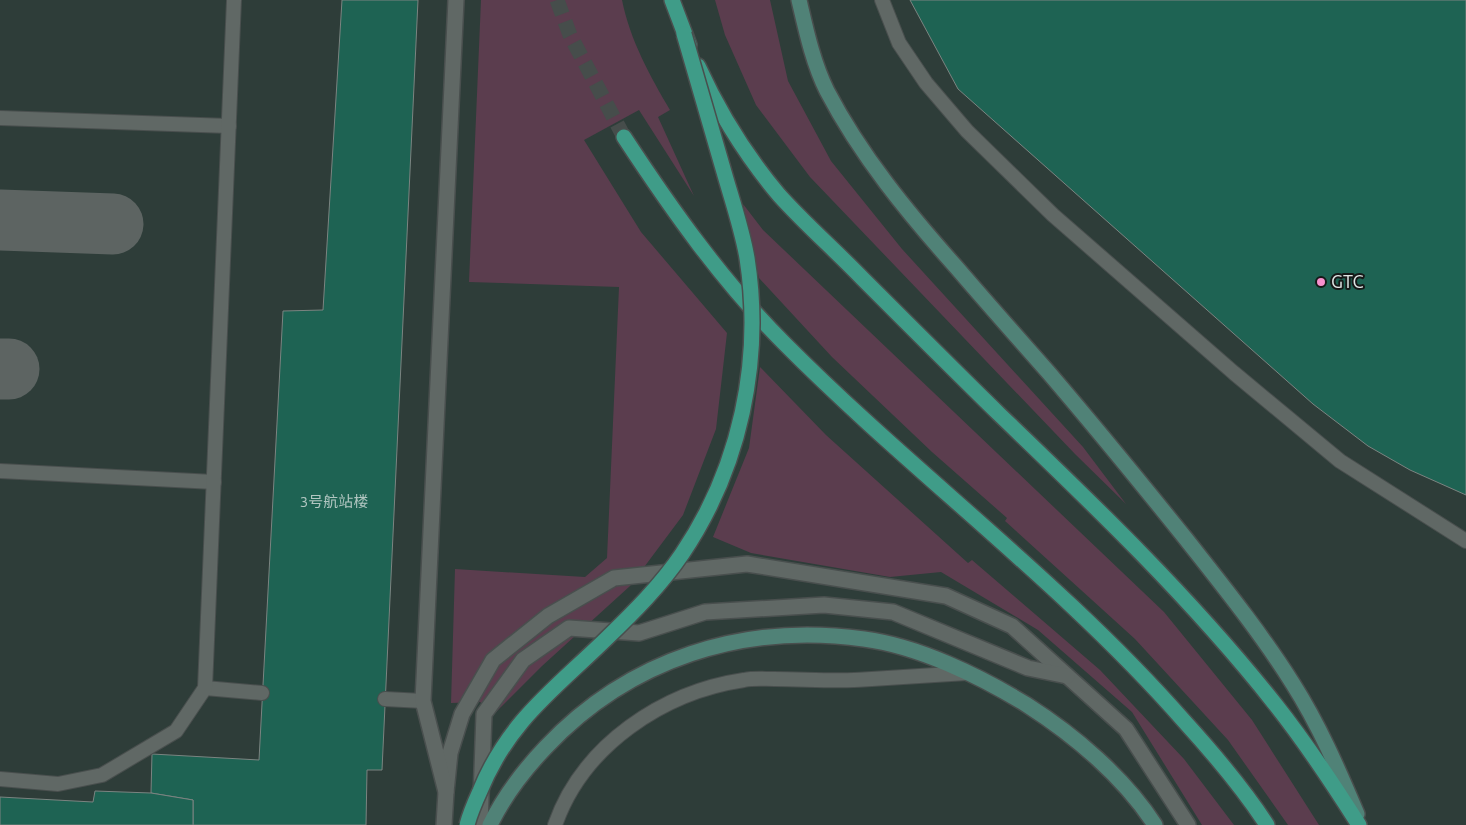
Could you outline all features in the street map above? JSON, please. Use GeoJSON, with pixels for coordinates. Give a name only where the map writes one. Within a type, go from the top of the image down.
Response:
{"type":"FeatureCollection","features":[{"type":"Feature","properties":{"kind":"main road"},"geometry":{"type":"LineString","coordinates":[[467,825],[484,780],[500,750],[521,720],[544,695],[606,639],[647,598],[681,554],[708,510],[725,472],[740,424],[750,370],[752,320],[747,258],[732,198],[684,34],[672,0]]}},
{"type":"Feature","properties":{"kind":"main road"},"geometry":{"type":"LineString","coordinates":[[799,0],[807,38],[826,89],[854,138],[885,182],[924,230],[1105,437],[1261,637],[1294,684],[1315,722],[1336,764],[1360,825]]}},
{"type":"Feature","properties":{"kind":"main road"},"geometry":{"type":"LineString","coordinates":[[684,34],[706,83],[724,116],[746,151],[780,195],[954,370],[1088,500],[1210,627],[1276,705],[1360,825]]}},
{"type":"Feature","properties":{"kind":"main road"},"geometry":{"type":"LineString","coordinates":[[624,137],[693,238],[727,281],[782,342],[894,448],[1040,577],[1121,652],[1213,753],[1267,825]]}},
{"type":"Feature","properties":{"kind":"main road"},"geometry":{"type":"LineString","coordinates":[[490,825],[497,810],[528,766],[565,726],[608,693],[647,671],[705,648],[758,637],[812,634],[865,639],[918,652],[967,673],[1021,702],[1074,738],[1101,762],[1128,791],[1155,825]]}},
{"type":"Feature","properties":{"kind":"street"},"geometry":{"type":"LineString","coordinates":[[446,792],[423,701],[456,0]]}},
{"type":"Feature","properties":{"kind":"street"},"geometry":{"type":"LineString","coordinates":[[444,825],[450,753],[462,714],[493,660],[548,616],[614,578],[747,564],[946,596],[1012,626],[1126,729],[1188,825]]}},
{"type":"Feature","properties":{"kind":"street"},"geometry":{"type":"LineString","coordinates":[[480,825],[484,714],[523,660],[569,628],[639,633],[705,612],[824,605],[893,612],[1028,668],[1068,677]]}},
{"type":"Feature","properties":{"kind":"lane"},"geometry":{"type":"LineString","coordinates":[[0,779],[58,784],[102,775],[176,731],[205,688],[234,0]]}},
{"type":"Feature","properties":{"kind":"lane"},"geometry":{"type":"LineString","coordinates":[[882,0],[899,43],[926,83],[967,131],[1053,215],[1234,373],[1340,461],[1466,541]]}},
{"type":"Feature","properties":{"kind":"lane"},"geometry":{"type":"LineString","coordinates":[[0,118],[228,126]]}},
{"type":"Feature","properties":{"kind":"lane"},"geometry":{"type":"LineString","coordinates":[[0,471],[214,482]]}},
{"type":"Feature","properties":{"kind":"lane"},"geometry":{"type":"LineString","coordinates":[[555,825],[576,782],[598,755],[622,733],[646,715],[678,699],[710,687],[746,679],[853,680],[967,673]]}},
{"type":"Feature","properties":{"kind":"lane"},"geometry":{"type":"LineString","coordinates":[[205,688],[262,693]]}},
{"type":"Feature","properties":{"kind":"lane"},"geometry":{"type":"LineString","coordinates":[[385,699],[423,701]]}},
{"type":"Feature","properties":{"kind":"shaded area"},"geometry":{"type":"Polygon","coordinates":[[[0,0],[1466,0],[1466,825],[0,825],[0,0]]]}},
{"type":"Feature","properties":{"kind":"shaded area"},"geometry":{"type":"Polygon","coordinates":[[[481,0],[622,0],[635,43],[670,110],[658,117],[694,196],[639,110],[584,140],[641,232],[727,333],[716,429],[683,515],[630,586],[542,666],[494,714],[480,702],[451,703],[455,569],[585,577],[607,558],[619,287],[469,282],[481,0]]]}},
{"type":"Feature","properties":{"kind":"shaded area"},"geometry":{"type":"Polygon","coordinates":[[[715,0],[770,0],[788,81],[831,161],[902,249],[1083,447],[1126,504],[1075,454],[810,177],[756,105],[725,35],[715,0]]]}},
{"type":"Feature","properties":{"kind":"shaded area"},"geometry":{"type":"Polygon","coordinates":[[[743,204],[763,230],[1164,612],[1252,720],[1319,825],[1288,825],[1228,740],[1135,639],[1005,521],[1007,518],[932,452],[832,357],[759,278],[743,204]]]}},
{"type":"Feature","properties":{"kind":"shaded area"},"geometry":{"type":"Polygon","coordinates":[[[760,367],[826,435],[968,563],[972,560],[1100,670],[1184,759],[1234,825],[1202,825],[1132,712],[1038,630],[941,572],[890,577],[751,553],[713,537],[749,448],[760,367]]]}},
{"type":"Feature","properties":{"kind":"building"},"geometry":{"type":"Polygon","coordinates":[[[342,0],[418,0],[382,770],[367,770],[366,825],[193,825],[193,800],[151,793],[152,754],[259,760],[283,311],[323,310],[342,0]]]}},
{"type":"Feature","properties":{"kind":"building","name":"GTC"},"geometry":{"type":"Polygon","coordinates":[[[910,0],[1466,0],[1466,495],[1410,470],[1368,446],[1313,404],[958,89],[910,0]]]}},
{"type":"Feature","properties":{"kind":"building"},"geometry":{"type":"Polygon","coordinates":[[[95,791],[151,793],[193,800],[193,825],[0,825],[0,797],[93,802],[95,791]]]}},
{"type":"Feature","properties":{"kind":"taxiway"},"geometry":{"type":"LineString","coordinates":[[0,220],[113,224]]}},
{"type":"Feature","properties":{"kind":"taxiway"},"geometry":{"type":"LineString","coordinates":[[0,369],[9,369]]}},
{"type":"Feature","properties":{"kind":"tunnel"},"geometry":{"type":"LineString","coordinates":[[557,0],[570,35],[624,137]]}},
{"type":"Feature","properties":{"kind":"place","name":"GTC"},"geometry":{"type":"Point","coordinates":[1321,282]}}]}
